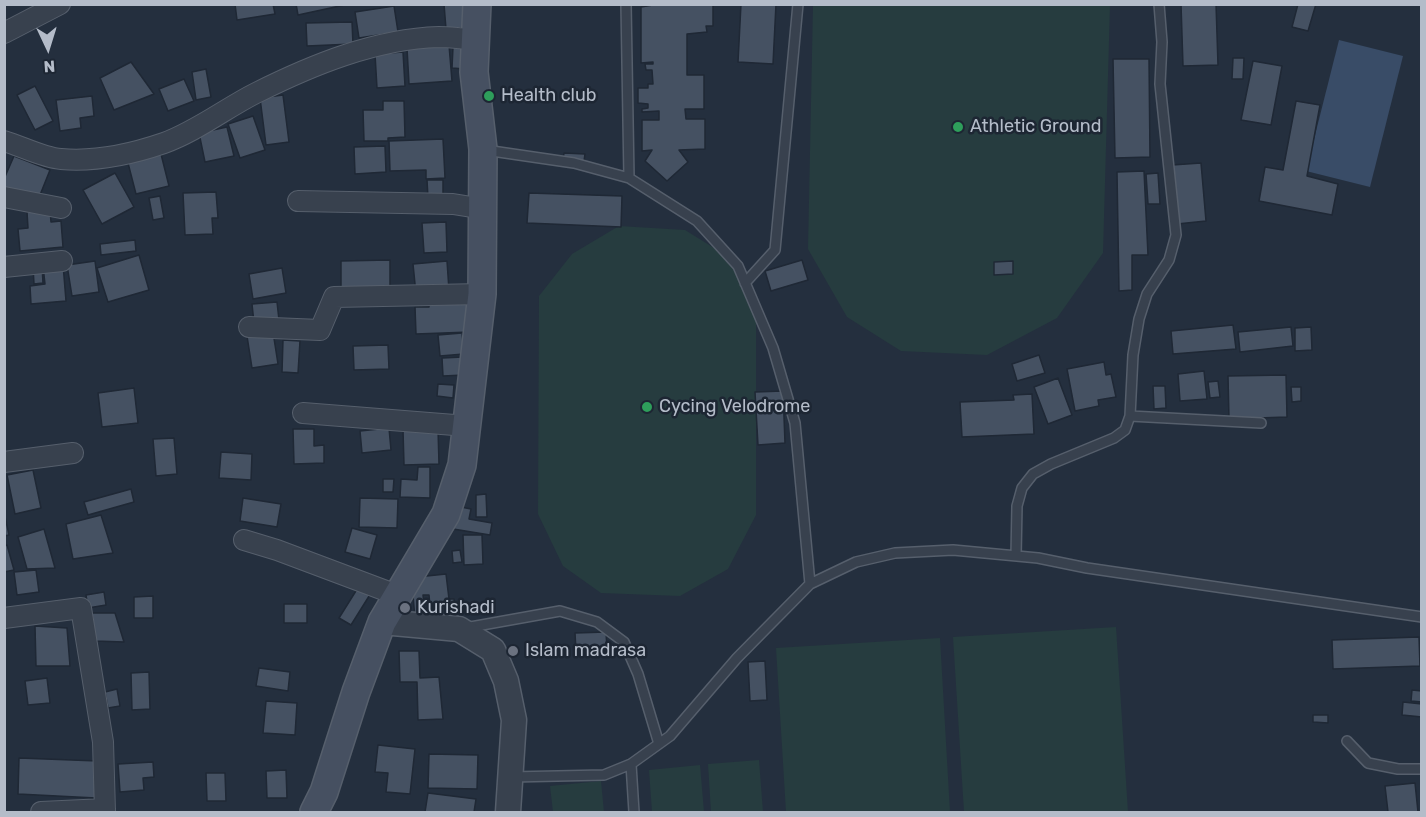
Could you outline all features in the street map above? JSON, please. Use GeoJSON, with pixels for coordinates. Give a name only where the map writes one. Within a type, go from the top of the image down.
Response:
{"type":"FeatureCollection","features":[{"type":"Feature","properties":{"kind":"main road"},"geometry":{"type":"LineString","coordinates":[[314,813],[324,792],[356,692],[382,622],[446,514],[462,465],[482,294],[483,149],[474,72],[477,4]]}},
{"type":"Feature","properties":{"kind":"street"},"geometry":{"type":"LineString","coordinates":[[4,33],[60,4]]}},
{"type":"Feature","properties":{"kind":"street"},"geometry":{"type":"LineString","coordinates":[[4,141],[58,159],[85,160],[116,155],[165,142],[254,94],[351,54],[393,43],[438,38],[475,39]]}},
{"type":"Feature","properties":{"kind":"street"},"geometry":{"type":"LineString","coordinates":[[4,197],[61,208]]}},
{"type":"Feature","properties":{"kind":"street"},"geometry":{"type":"LineString","coordinates":[[297,201],[453,204],[484,208]]}},
{"type":"Feature","properties":{"kind":"street"},"geometry":{"type":"LineString","coordinates":[[4,267],[62,261]]}},
{"type":"Feature","properties":{"kind":"street"},"geometry":{"type":"LineString","coordinates":[[249,327],[320,330],[334,297],[482,294]]}},
{"type":"Feature","properties":{"kind":"street"},"geometry":{"type":"LineString","coordinates":[[303,413],[467,426]]}},
{"type":"Feature","properties":{"kind":"street"},"geometry":{"type":"LineString","coordinates":[[4,462],[73,453]]}},
{"type":"Feature","properties":{"kind":"street"},"geometry":{"type":"LineString","coordinates":[[244,540],[397,595]]}},
{"type":"Feature","properties":{"kind":"street"},"geometry":{"type":"LineString","coordinates":[[4,618],[81,608],[103,742],[105,811],[41,813]]}},
{"type":"Feature","properties":{"kind":"street"},"geometry":{"type":"LineString","coordinates":[[382,622],[459,629],[493,650],[506,681],[514,720],[508,813]]}},
{"type":"Feature","properties":{"kind":"lane"},"geometry":{"type":"LineString","coordinates":[[626,4],[629,178]]}},
{"type":"Feature","properties":{"kind":"lane"},"geometry":{"type":"LineString","coordinates":[[745,283],[775,250],[798,4]]}},
{"type":"Feature","properties":{"kind":"lane"},"geometry":{"type":"LineString","coordinates":[[1016,556],[1017,506],[1022,488],[1033,474],[1051,464],[1114,438],[1125,430],[1130,416],[1133,355],[1138,319],[1147,294],[1169,260],[1176,235],[1160,84],[1162,42],[1159,4]]}},
{"type":"Feature","properties":{"kind":"lane"},"geometry":{"type":"LineString","coordinates":[[483,149],[573,163],[629,178],[697,220],[738,266],[773,348],[795,423],[810,584]]}},
{"type":"Feature","properties":{"kind":"lane"},"geometry":{"type":"LineString","coordinates":[[1130,416],[1261,423]]}},
{"type":"Feature","properties":{"kind":"lane"},"geometry":{"type":"LineString","coordinates":[[511,777],[603,775],[631,764],[670,736],[737,658],[810,584],[856,562],[895,554],[954,550],[1016,556],[1422,617]]}},
{"type":"Feature","properties":{"kind":"lane"},"geometry":{"type":"LineString","coordinates":[[459,629],[560,611],[597,622],[624,642],[638,674],[659,744]]}},
{"type":"Feature","properties":{"kind":"lane"},"geometry":{"type":"LineString","coordinates":[[1347,741],[1368,763],[1398,769],[1422,769]]}},
{"type":"Feature","properties":{"kind":"lane"},"geometry":{"type":"LineString","coordinates":[[631,764],[634,813]]}},
{"type":"Feature","properties":{"kind":"green space","name":"Athletic Ground"},"geometry":{"type":"Polygon","coordinates":[[[813,5],[1110,5],[1103,253],[1057,318],[987,355],[901,351],[847,317],[808,249],[813,5]]]}},
{"type":"Feature","properties":{"kind":"green space","name":"Cycing Velodrome"},"geometry":{"type":"Polygon","coordinates":[[[619,226],[685,230],[727,256],[756,300],[756,515],[728,569],[680,596],[601,593],[563,566],[538,514],[539,296],[572,254],[619,226]]]}},
{"type":"Feature","properties":{"kind":"green space"},"geometry":{"type":"Polygon","coordinates":[[[1116,627],[1128,812],[964,812],[953,637],[1116,627]]]}},
{"type":"Feature","properties":{"kind":"green space"},"geometry":{"type":"Polygon","coordinates":[[[940,638],[950,812],[786,812],[776,648],[940,638]]]}},
{"type":"Feature","properties":{"kind":"green space"},"geometry":{"type":"Polygon","coordinates":[[[759,760],[763,812],[711,812],[708,764],[759,760]]]}},
{"type":"Feature","properties":{"kind":"green space"},"geometry":{"type":"Polygon","coordinates":[[[700,765],[704,812],[652,812],[649,770],[700,765]]]}},
{"type":"Feature","properties":{"kind":"green space"},"geometry":{"type":"Polygon","coordinates":[[[601,781],[604,812],[553,812],[550,786],[601,781]]]}},
{"type":"Feature","properties":{"kind":"water"},"geometry":{"type":"Polygon","coordinates":[[[1339,40],[1403,56],[1370,187],[1306,171],[1339,40]]]}},
{"type":"Feature","properties":{"kind":"building"},"geometry":{"type":"Polygon","coordinates":[[[235,4],[273,4],[275,14],[237,20],[235,4]]]}},
{"type":"Feature","properties":{"kind":"building"},"geometry":{"type":"Polygon","coordinates":[[[296,4],[349,4],[298,15],[296,4]]]}},
{"type":"Feature","properties":{"kind":"building"},"geometry":{"type":"Polygon","coordinates":[[[444,4],[470,4],[472,27],[446,29],[444,4]]]}},
{"type":"Feature","properties":{"kind":"building"},"geometry":{"type":"Polygon","coordinates":[[[659,4],[713,4],[713,26],[706,26],[707,32],[687,34],[687,75],[704,75],[704,109],[685,109],[686,119],[705,119],[705,149],[679,150],[688,162],[667,181],[645,161],[652,150],[642,151],[642,120],[659,120],[659,111],[642,112],[642,109],[648,108],[648,104],[638,103],[638,88],[648,88],[648,84],[653,84],[652,70],[646,70],[645,64],[653,64],[653,62],[641,63],[641,7],[659,4]]]}},
{"type":"Feature","properties":{"kind":"building"},"geometry":{"type":"Polygon","coordinates":[[[741,4],[776,4],[773,64],[738,62],[741,4]]]}},
{"type":"Feature","properties":{"kind":"building"},"geometry":{"type":"Polygon","coordinates":[[[1181,4],[1216,4],[1218,65],[1183,66],[1181,4]]]}},
{"type":"Feature","properties":{"kind":"building"},"geometry":{"type":"Polygon","coordinates":[[[1298,4],[1316,4],[1308,31],[1292,27],[1298,4]]]}},
{"type":"Feature","properties":{"kind":"building"},"geometry":{"type":"Polygon","coordinates":[[[394,6],[398,32],[359,38],[355,12],[394,6]]]}},
{"type":"Feature","properties":{"kind":"building"},"geometry":{"type":"Polygon","coordinates":[[[352,22],[353,44],[307,46],[306,23],[352,22]]]}},
{"type":"Feature","properties":{"kind":"building"},"geometry":{"type":"Polygon","coordinates":[[[449,45],[452,81],[409,84],[407,48],[449,45]]]}},
{"type":"Feature","properties":{"kind":"building"},"geometry":{"type":"Polygon","coordinates":[[[453,47],[466,48],[465,69],[452,68],[453,47]]]}},
{"type":"Feature","properties":{"kind":"building"},"geometry":{"type":"Polygon","coordinates":[[[403,52],[405,86],[377,88],[375,54],[403,52]]]}},
{"type":"Feature","properties":{"kind":"building"},"geometry":{"type":"Polygon","coordinates":[[[1233,58],[1244,58],[1243,79],[1232,79],[1233,58]]]}},
{"type":"Feature","properties":{"kind":"building"},"geometry":{"type":"Polygon","coordinates":[[[1113,59],[1149,59],[1150,157],[1115,158],[1113,59]]]}},
{"type":"Feature","properties":{"kind":"building"},"geometry":{"type":"Polygon","coordinates":[[[1253,61],[1282,66],[1271,125],[1241,120],[1253,61]]]}},
{"type":"Feature","properties":{"kind":"building"},"geometry":{"type":"Polygon","coordinates":[[[131,62],[154,94],[114,110],[100,78],[131,62]]]}},
{"type":"Feature","properties":{"kind":"building"},"geometry":{"type":"Polygon","coordinates":[[[206,69],[211,97],[196,100],[192,72],[206,69]]]}},
{"type":"Feature","properties":{"kind":"building"},"geometry":{"type":"Polygon","coordinates":[[[184,79],[194,101],[168,111],[159,89],[184,79]]]}},
{"type":"Feature","properties":{"kind":"building"},"geometry":{"type":"Polygon","coordinates":[[[35,86],[53,121],[35,130],[17,95],[35,86]]]}},
{"type":"Feature","properties":{"kind":"building"},"geometry":{"type":"Polygon","coordinates":[[[283,95],[289,142],[266,145],[260,98],[283,95]]]}},
{"type":"Feature","properties":{"kind":"building"},"geometry":{"type":"Polygon","coordinates":[[[92,96],[94,116],[80,118],[81,128],[60,131],[56,100],[92,96]]]}},
{"type":"Feature","properties":{"kind":"building"},"geometry":{"type":"Polygon","coordinates":[[[383,101],[404,101],[405,137],[388,138],[388,141],[364,141],[363,110],[383,110],[383,101]]]}},
{"type":"Feature","properties":{"kind":"building"},"geometry":{"type":"Polygon","coordinates":[[[1296,101],[1320,105],[1307,176],[1338,184],[1332,215],[1259,201],[1265,167],[1283,170],[1296,101]]]}},
{"type":"Feature","properties":{"kind":"building"},"geometry":{"type":"Polygon","coordinates":[[[253,116],[265,150],[240,158],[228,124],[253,116]]]}},
{"type":"Feature","properties":{"kind":"building"},"geometry":{"type":"Polygon","coordinates":[[[227,127],[234,156],[205,162],[199,133],[227,127]]]}},
{"type":"Feature","properties":{"kind":"building"},"geometry":{"type":"Polygon","coordinates":[[[443,139],[445,178],[426,179],[426,170],[390,171],[389,141],[443,139]]]}},
{"type":"Feature","properties":{"kind":"building"},"geometry":{"type":"Polygon","coordinates":[[[385,146],[386,172],[355,174],[354,147],[385,146]]]}},
{"type":"Feature","properties":{"kind":"building"},"geometry":{"type":"Polygon","coordinates":[[[564,153],[585,154],[584,161],[563,160],[564,153]]]}},
{"type":"Feature","properties":{"kind":"building"},"geometry":{"type":"Polygon","coordinates":[[[161,154],[169,186],[136,194],[128,163],[161,154]]]}},
{"type":"Feature","properties":{"kind":"building"},"geometry":{"type":"Polygon","coordinates":[[[14,156],[50,170],[38,200],[4,187],[4,179],[14,156]]]}},
{"type":"Feature","properties":{"kind":"building"},"geometry":{"type":"Polygon","coordinates":[[[1201,163],[1206,221],[1177,224],[1172,165],[1201,163]]]}},
{"type":"Feature","properties":{"kind":"building"},"geometry":{"type":"Polygon","coordinates":[[[1144,171],[1148,255],[1132,255],[1132,290],[1119,291],[1117,172],[1144,171]]]}},
{"type":"Feature","properties":{"kind":"building"},"geometry":{"type":"Polygon","coordinates":[[[115,173],[134,207],[102,224],[83,190],[115,173]]]}},
{"type":"Feature","properties":{"kind":"building"},"geometry":{"type":"Polygon","coordinates":[[[1158,173],[1160,204],[1148,204],[1146,174],[1158,173]]]}},
{"type":"Feature","properties":{"kind":"building"},"geometry":{"type":"Polygon","coordinates":[[[427,180],[443,180],[443,198],[428,198],[427,180]]]}},
{"type":"Feature","properties":{"kind":"building"},"geometry":{"type":"Polygon","coordinates":[[[216,192],[218,218],[212,218],[213,234],[185,235],[183,193],[216,192]]]}},
{"type":"Feature","properties":{"kind":"building"},"geometry":{"type":"Polygon","coordinates":[[[529,193],[622,196],[621,227],[527,223],[529,193]]]}},
{"type":"Feature","properties":{"kind":"building"},"geometry":{"type":"Polygon","coordinates":[[[160,196],[164,218],[153,220],[149,198],[160,196]]]}},
{"type":"Feature","properties":{"kind":"building"},"geometry":{"type":"Polygon","coordinates":[[[50,210],[51,222],[61,221],[63,247],[20,251],[18,229],[28,228],[27,212],[50,210]]]}},
{"type":"Feature","properties":{"kind":"building"},"geometry":{"type":"Polygon","coordinates":[[[446,222],[447,252],[424,253],[422,223],[446,222]]]}},
{"type":"Feature","properties":{"kind":"building"},"geometry":{"type":"Polygon","coordinates":[[[135,240],[136,251],[101,255],[100,244],[135,240]]]}},
{"type":"Feature","properties":{"kind":"building"},"geometry":{"type":"Polygon","coordinates":[[[139,255],[149,290],[108,302],[97,268],[139,255]]]}},
{"type":"Feature","properties":{"kind":"building"},"geometry":{"type":"Polygon","coordinates":[[[390,260],[390,289],[341,289],[341,261],[390,260]]]}},
{"type":"Feature","properties":{"kind":"building"},"geometry":{"type":"Polygon","coordinates":[[[802,260],[808,280],[771,291],[765,271],[802,260]]]}},
{"type":"Feature","properties":{"kind":"building"},"geometry":{"type":"Polygon","coordinates":[[[95,261],[99,292],[72,296],[67,265],[95,261]]]}},
{"type":"Feature","properties":{"kind":"building"},"geometry":{"type":"Polygon","coordinates":[[[447,261],[449,290],[416,294],[413,264],[447,261]]]}},
{"type":"Feature","properties":{"kind":"building"},"geometry":{"type":"Polygon","coordinates":[[[1013,261],[1013,274],[994,275],[994,262],[1013,261]]]}},
{"type":"Feature","properties":{"kind":"building"},"geometry":{"type":"Polygon","coordinates":[[[63,264],[66,301],[31,304],[30,286],[45,284],[43,266],[63,264]]]}},
{"type":"Feature","properties":{"kind":"building"},"geometry":{"type":"Polygon","coordinates":[[[42,266],[43,283],[34,284],[33,267],[42,266]]]}},
{"type":"Feature","properties":{"kind":"building"},"geometry":{"type":"Polygon","coordinates":[[[282,268],[286,293],[253,299],[249,274],[282,268]]]}},
{"type":"Feature","properties":{"kind":"building"},"geometry":{"type":"Polygon","coordinates":[[[469,298],[470,332],[416,334],[415,307],[429,307],[429,299],[469,298]]]}},
{"type":"Feature","properties":{"kind":"building"},"geometry":{"type":"Polygon","coordinates":[[[277,302],[279,320],[254,323],[252,304],[277,302]]]}},
{"type":"Feature","properties":{"kind":"building"},"geometry":{"type":"Polygon","coordinates":[[[1233,325],[1236,349],[1173,354],[1171,331],[1233,325]]]}},
{"type":"Feature","properties":{"kind":"building"},"geometry":{"type":"Polygon","coordinates":[[[1291,327],[1293,346],[1240,352],[1238,332],[1291,327]]]}},
{"type":"Feature","properties":{"kind":"building"},"geometry":{"type":"Polygon","coordinates":[[[1311,327],[1312,350],[1295,351],[1295,328],[1311,327]]]}},
{"type":"Feature","properties":{"kind":"building"},"geometry":{"type":"Polygon","coordinates":[[[273,332],[278,364],[252,368],[247,336],[273,332]]]}},
{"type":"Feature","properties":{"kind":"building"},"geometry":{"type":"Polygon","coordinates":[[[462,333],[464,354],[440,356],[438,335],[462,333]]]}},
{"type":"Feature","properties":{"kind":"building"},"geometry":{"type":"Polygon","coordinates":[[[283,340],[300,341],[298,373],[282,372],[283,340]]]}},
{"type":"Feature","properties":{"kind":"building"},"geometry":{"type":"Polygon","coordinates":[[[388,345],[389,369],[354,370],[353,346],[388,345]]]}},
{"type":"Feature","properties":{"kind":"building"},"geometry":{"type":"Polygon","coordinates":[[[1039,355],[1045,373],[1017,381],[1012,364],[1039,355]]]}},
{"type":"Feature","properties":{"kind":"building"},"geometry":{"type":"Polygon","coordinates":[[[463,357],[464,375],[443,376],[442,358],[463,357]]]}},
{"type":"Feature","properties":{"kind":"building"},"geometry":{"type":"Polygon","coordinates":[[[1104,362],[1106,375],[1111,374],[1116,397],[1098,400],[1099,406],[1075,411],[1067,369],[1104,362]]]}},
{"type":"Feature","properties":{"kind":"building"},"geometry":{"type":"Polygon","coordinates":[[[1204,371],[1207,399],[1180,401],[1178,374],[1204,371]]]}},
{"type":"Feature","properties":{"kind":"building"},"geometry":{"type":"Polygon","coordinates":[[[1286,375],[1287,417],[1229,419],[1228,376],[1286,375]]]}},
{"type":"Feature","properties":{"kind":"building"},"geometry":{"type":"Polygon","coordinates":[[[1058,378],[1072,415],[1048,424],[1034,387],[1058,378]]]}},
{"type":"Feature","properties":{"kind":"building"},"geometry":{"type":"Polygon","coordinates":[[[1218,381],[1220,397],[1210,398],[1208,382],[1218,381]]]}},
{"type":"Feature","properties":{"kind":"building"},"geometry":{"type":"Polygon","coordinates":[[[438,384],[454,385],[453,398],[437,396],[438,384]]]}},
{"type":"Feature","properties":{"kind":"building"},"geometry":{"type":"Polygon","coordinates":[[[1153,386],[1165,386],[1166,408],[1154,409],[1153,386]]]}},
{"type":"Feature","properties":{"kind":"building"},"geometry":{"type":"Polygon","coordinates":[[[1291,387],[1301,387],[1301,401],[1292,402],[1291,387]]]}},
{"type":"Feature","properties":{"kind":"building"},"geometry":{"type":"Polygon","coordinates":[[[134,388],[138,423],[102,427],[98,393],[134,388]]]}},
{"type":"Feature","properties":{"kind":"building"},"geometry":{"type":"Polygon","coordinates":[[[783,391],[785,443],[758,445],[755,392],[783,391]]]}},
{"type":"Feature","properties":{"kind":"building"},"geometry":{"type":"Polygon","coordinates":[[[1032,394],[1034,434],[962,437],[960,402],[1014,400],[1013,395],[1032,394]]]}},
{"type":"Feature","properties":{"kind":"building"},"geometry":{"type":"Polygon","coordinates":[[[389,428],[391,450],[362,453],[360,431],[389,428]]]}},
{"type":"Feature","properties":{"kind":"building"},"geometry":{"type":"Polygon","coordinates":[[[293,429],[314,429],[314,446],[324,445],[324,463],[294,464],[293,429]]]}},
{"type":"Feature","properties":{"kind":"building"},"geometry":{"type":"Polygon","coordinates":[[[438,429],[439,464],[404,465],[403,430],[438,429]]]}},
{"type":"Feature","properties":{"kind":"building"},"geometry":{"type":"Polygon","coordinates":[[[174,438],[177,474],[156,476],[153,439],[174,438]]]}},
{"type":"Feature","properties":{"kind":"building"},"geometry":{"type":"Polygon","coordinates":[[[221,452],[252,454],[251,480],[219,478],[221,452]]]}},
{"type":"Feature","properties":{"kind":"building"},"geometry":{"type":"Polygon","coordinates":[[[418,467],[430,467],[430,498],[400,497],[401,479],[417,480],[418,467]]]}},
{"type":"Feature","properties":{"kind":"building"},"geometry":{"type":"Polygon","coordinates":[[[33,470],[41,508],[15,514],[7,475],[33,470]]]}},
{"type":"Feature","properties":{"kind":"building"},"geometry":{"type":"Polygon","coordinates":[[[383,479],[394,479],[393,492],[383,492],[383,479]]]}},
{"type":"Feature","properties":{"kind":"building"},"geometry":{"type":"Polygon","coordinates":[[[131,489],[134,502],[88,515],[84,502],[131,489]]]}},
{"type":"Feature","properties":{"kind":"building"},"geometry":{"type":"Polygon","coordinates":[[[486,494],[487,517],[476,517],[476,495],[486,494]]]}},
{"type":"Feature","properties":{"kind":"building"},"geometry":{"type":"Polygon","coordinates":[[[243,498],[281,504],[277,527],[240,521],[243,498]]]}},
{"type":"Feature","properties":{"kind":"building"},"geometry":{"type":"Polygon","coordinates":[[[360,498],[398,499],[397,528],[359,527],[360,498]]]}},
{"type":"Feature","properties":{"kind":"building"},"geometry":{"type":"Polygon","coordinates":[[[451,505],[471,509],[469,519],[492,523],[490,535],[447,528],[451,505]]]}},
{"type":"Feature","properties":{"kind":"building"},"geometry":{"type":"Polygon","coordinates":[[[4,512],[9,535],[4,536],[4,512]]]}},
{"type":"Feature","properties":{"kind":"building"},"geometry":{"type":"Polygon","coordinates":[[[101,515],[113,553],[73,559],[66,524],[101,515]]]}},
{"type":"Feature","properties":{"kind":"building"},"geometry":{"type":"Polygon","coordinates":[[[352,528],[377,535],[370,559],[345,552],[352,528]]]}},
{"type":"Feature","properties":{"kind":"building"},"geometry":{"type":"Polygon","coordinates":[[[44,529],[55,568],[27,569],[18,537],[44,529]]]}},
{"type":"Feature","properties":{"kind":"building"},"geometry":{"type":"Polygon","coordinates":[[[463,535],[482,535],[483,564],[464,565],[463,535]]]}},
{"type":"Feature","properties":{"kind":"building"},"geometry":{"type":"Polygon","coordinates":[[[7,545],[14,570],[4,572],[4,546],[7,545]]]}},
{"type":"Feature","properties":{"kind":"building"},"geometry":{"type":"Polygon","coordinates":[[[460,550],[462,562],[453,563],[452,551],[460,550]]]}},
{"type":"Feature","properties":{"kind":"building"},"geometry":{"type":"Polygon","coordinates":[[[36,570],[39,592],[17,595],[14,572],[36,570]]]}},
{"type":"Feature","properties":{"kind":"building"},"geometry":{"type":"Polygon","coordinates":[[[446,574],[449,599],[454,599],[456,614],[431,617],[429,595],[423,595],[425,617],[415,618],[413,596],[417,577],[446,574]]]}},
{"type":"Feature","properties":{"kind":"building"},"geometry":{"type":"Polygon","coordinates":[[[359,586],[371,593],[351,625],[339,618],[359,586]]]}},
{"type":"Feature","properties":{"kind":"building"},"geometry":{"type":"Polygon","coordinates":[[[104,592],[106,605],[88,608],[86,595],[104,592]]]}},
{"type":"Feature","properties":{"kind":"building"},"geometry":{"type":"Polygon","coordinates":[[[153,596],[153,618],[134,618],[134,597],[153,596]]]}},
{"type":"Feature","properties":{"kind":"building"},"geometry":{"type":"Polygon","coordinates":[[[284,604],[307,604],[307,623],[284,623],[284,604]]]}},
{"type":"Feature","properties":{"kind":"building"},"geometry":{"type":"Polygon","coordinates":[[[92,613],[115,613],[124,642],[95,641],[92,613]]]}},
{"type":"Feature","properties":{"kind":"building"},"geometry":{"type":"Polygon","coordinates":[[[35,626],[67,628],[70,666],[36,666],[35,626]]]}},
{"type":"Feature","properties":{"kind":"building"},"geometry":{"type":"Polygon","coordinates":[[[606,632],[607,650],[576,651],[575,633],[606,632]]]}},
{"type":"Feature","properties":{"kind":"building"},"geometry":{"type":"Polygon","coordinates":[[[1419,637],[1420,666],[1333,669],[1332,640],[1419,637]]]}},
{"type":"Feature","properties":{"kind":"building"},"geometry":{"type":"Polygon","coordinates":[[[399,651],[419,651],[420,678],[439,677],[443,719],[418,720],[417,682],[400,682],[399,651]]]}},
{"type":"Feature","properties":{"kind":"building"},"geometry":{"type":"Polygon","coordinates":[[[765,661],[767,700],[750,701],[748,662],[765,661]]]}},
{"type":"Feature","properties":{"kind":"building"},"geometry":{"type":"Polygon","coordinates":[[[259,668],[290,672],[288,691],[256,686],[259,668]]]}},
{"type":"Feature","properties":{"kind":"building"},"geometry":{"type":"Polygon","coordinates":[[[149,672],[150,709],[132,710],[131,673],[149,672]]]}},
{"type":"Feature","properties":{"kind":"building"},"geometry":{"type":"Polygon","coordinates":[[[47,678],[50,703],[28,705],[25,681],[47,678]]]}},
{"type":"Feature","properties":{"kind":"building"},"geometry":{"type":"Polygon","coordinates":[[[117,689],[120,706],[108,708],[105,692],[117,689]]]}},
{"type":"Feature","properties":{"kind":"building"},"geometry":{"type":"Polygon","coordinates":[[[1412,690],[1422,691],[1422,702],[1411,701],[1412,690]]]}},
{"type":"Feature","properties":{"kind":"building"},"geometry":{"type":"Polygon","coordinates":[[[266,701],[297,703],[295,735],[263,733],[266,701]]]}},
{"type":"Feature","properties":{"kind":"building"},"geometry":{"type":"Polygon","coordinates":[[[1403,702],[1422,704],[1422,717],[1402,715],[1403,702]]]}},
{"type":"Feature","properties":{"kind":"building"},"geometry":{"type":"Polygon","coordinates":[[[1313,715],[1328,715],[1328,723],[1313,722],[1313,715]]]}},
{"type":"Feature","properties":{"kind":"building"},"geometry":{"type":"Polygon","coordinates":[[[378,745],[415,749],[410,794],[386,792],[388,773],[375,772],[378,745]]]}},
{"type":"Feature","properties":{"kind":"building"},"geometry":{"type":"Polygon","coordinates":[[[429,754],[478,755],[477,789],[428,788],[429,754]]]}},
{"type":"Feature","properties":{"kind":"building"},"geometry":{"type":"Polygon","coordinates":[[[19,758],[98,761],[96,798],[18,794],[19,758]]]}},
{"type":"Feature","properties":{"kind":"building"},"geometry":{"type":"Polygon","coordinates":[[[153,762],[154,777],[143,778],[144,790],[120,792],[118,764],[153,762]]]}},
{"type":"Feature","properties":{"kind":"building"},"geometry":{"type":"Polygon","coordinates":[[[286,770],[287,798],[267,798],[266,771],[286,770]]]}},
{"type":"Feature","properties":{"kind":"building"},"geometry":{"type":"Polygon","coordinates":[[[206,773],[225,773],[226,801],[207,801],[206,773]]]}},
{"type":"Feature","properties":{"kind":"building"},"geometry":{"type":"Polygon","coordinates":[[[1415,783],[1418,812],[1388,812],[1385,786],[1415,783]]]}},
{"type":"Feature","properties":{"kind":"building"},"geometry":{"type":"Polygon","coordinates":[[[428,793],[476,799],[474,812],[425,812],[428,793]]]}},
{"type":"Feature","properties":{"kind":"place","name":"Health club"},"geometry":{"type":"Point","coordinates":[489,96]}},
{"type":"Feature","properties":{"kind":"place","name":"Athletic Ground"},"geometry":{"type":"Point","coordinates":[958,127]}},
{"type":"Feature","properties":{"kind":"place","name":"Cycing Velodrome"},"geometry":{"type":"Point","coordinates":[647,407]}},
{"type":"Feature","properties":{"kind":"place","name":"Kurishadi"},"geometry":{"type":"Point","coordinates":[405,608]}},
{"type":"Feature","properties":{"kind":"place","name":"Islam madrasa"},"geometry":{"type":"Point","coordinates":[513,651]}}]}
